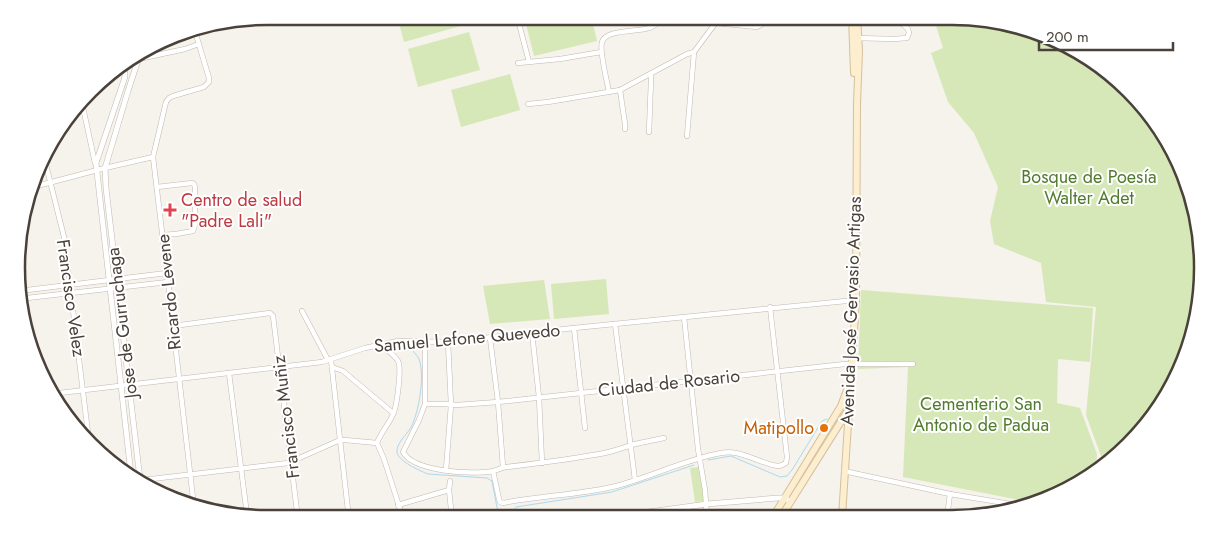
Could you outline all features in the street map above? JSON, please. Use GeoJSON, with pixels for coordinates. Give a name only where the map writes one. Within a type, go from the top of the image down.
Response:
{"type":"FeatureCollection","features":[{"type":"Feature","properties":{"kind":"main road","name":"Avenida José Gervasio Artigas"},"geometry":{"type":"LineString","coordinates":[[854,25],[856,38]]}},
{"type":"Feature","properties":{"kind":"main road","name":"Avenida José Gervasio Artigas"},"geometry":{"type":"LineString","coordinates":[[842,510],[856,300],[857,25]]}},
{"type":"Feature","properties":{"kind":"main road"},"geometry":{"type":"LineString","coordinates":[[784,510],[841,406],[851,380]]}},
{"type":"Feature","properties":{"kind":"main road"},"geometry":{"type":"LineString","coordinates":[[779,510],[788,500],[848,410]]}},
{"type":"Feature","properties":{"kind":"street"},"geometry":{"type":"LineString","coordinates":[[519,25],[529,62]]}},
{"type":"Feature","properties":{"kind":"street"},"geometry":{"type":"LineString","coordinates":[[609,92],[601,52],[602,42],[605,37],[620,32],[650,28],[654,25]]}},
{"type":"Feature","properties":{"kind":"street"},"geometry":{"type":"LineString","coordinates":[[687,136],[694,52],[714,25]]}},
{"type":"Feature","properties":{"kind":"street"},"geometry":{"type":"LineString","coordinates":[[734,25],[757,28],[762,25]]}},
{"type":"Feature","properties":{"kind":"street"},"geometry":{"type":"LineString","coordinates":[[856,38],[906,38],[908,37],[909,30],[904,25]]}},
{"type":"Feature","properties":{"kind":"street"},"geometry":{"type":"LineString","coordinates":[[146,57],[199,44],[196,36]]}},
{"type":"Feature","properties":{"kind":"street","name":"Ricardo Levene"},"geometry":{"type":"LineString","coordinates":[[193,498],[163,235],[152,157],[166,102],[173,96],[204,87],[208,82],[209,78],[199,44]]}},
{"type":"Feature","properties":{"kind":"street"},"geometry":{"type":"LineString","coordinates":[[518,63],[560,59],[601,52]]}},
{"type":"Feature","properties":{"kind":"street"},"geometry":{"type":"LineString","coordinates":[[528,104],[620,90],[694,52]]}},
{"type":"Feature","properties":{"kind":"street"},"geometry":{"type":"LineString","coordinates":[[105,168],[136,64]]}},
{"type":"Feature","properties":{"kind":"street","name":"Jose de Gurruchaga"},"geometry":{"type":"LineString","coordinates":[[125,72],[125,76],[96,163],[96,170],[131,468]]}},
{"type":"Feature","properties":{"kind":"street"},"geometry":{"type":"LineString","coordinates":[[649,132],[652,80],[650,74]]}},
{"type":"Feature","properties":{"kind":"street"},"geometry":{"type":"LineString","coordinates":[[620,90],[625,124],[624,129]]}},
{"type":"Feature","properties":{"kind":"street"},"geometry":{"type":"LineString","coordinates":[[84,110],[96,163]]}},
{"type":"Feature","properties":{"kind":"street"},"geometry":{"type":"LineString","coordinates":[[40,185],[152,157]]}},
{"type":"Feature","properties":{"kind":"street","name":"Francisco Velez"},"geometry":{"type":"LineString","coordinates":[[47,167],[64,237],[88,430]]}},
{"type":"Feature","properties":{"kind":"street","name":"Jose de Gurruchaga"},"geometry":{"type":"LineString","coordinates":[[105,168],[141,475]]}},
{"type":"Feature","properties":{"kind":"street"},"geometry":{"type":"LineString","coordinates":[[157,188],[192,182],[195,187],[195,225],[193,231],[163,235]]}},
{"type":"Feature","properties":{"kind":"street"},"geometry":{"type":"LineString","coordinates":[[26,289],[167,273]]}},
{"type":"Feature","properties":{"kind":"street"},"geometry":{"type":"LineString","coordinates":[[27,298],[168,282]]}},
{"type":"Feature","properties":{"kind":"street","name":"Samuel Lefone Quevedo"},"geometry":{"type":"LineString","coordinates":[[60,393],[329,360],[365,348],[398,341],[448,342],[770,307],[856,300]]}},
{"type":"Feature","properties":{"kind":"street"},"geometry":{"type":"LineString","coordinates":[[493,471],[499,500],[503,503],[602,489],[699,458],[721,453],[732,452],[781,466],[786,463],[787,457],[770,307]]}},
{"type":"Feature","properties":{"kind":"street"},"geometry":{"type":"LineString","coordinates":[[302,311],[332,367],[348,510]]}},
{"type":"Feature","properties":{"kind":"street","name":"Francisco Muñiz"},"geometry":{"type":"LineString","coordinates":[[173,326],[270,314],[273,316],[297,510]]}},
{"type":"Feature","properties":{"kind":"street"},"geometry":{"type":"LineString","coordinates":[[684,317],[699,458],[707,510]]}},
{"type":"Feature","properties":{"kind":"street"},"geometry":{"type":"LineString","coordinates":[[615,324],[635,480]]}},
{"type":"Feature","properties":{"kind":"street"},"geometry":{"type":"LineString","coordinates":[[574,328],[585,428]]}},
{"type":"Feature","properties":{"kind":"street"},"geometry":{"type":"LineString","coordinates":[[532,332],[539,398],[542,462]]}},
{"type":"Feature","properties":{"kind":"street"},"geometry":{"type":"LineString","coordinates":[[490,338],[498,402],[503,467]]}},
{"type":"Feature","properties":{"kind":"street"},"geometry":{"type":"LineString","coordinates":[[425,342],[425,404],[403,452],[409,459],[422,466],[452,472],[493,471],[503,467],[605,453],[664,438]]}},
{"type":"Feature","properties":{"kind":"street"},"geometry":{"type":"LineString","coordinates":[[446,470],[451,405],[448,342]]}},
{"type":"Feature","properties":{"kind":"street"},"geometry":{"type":"LineString","coordinates":[[377,443],[393,413],[400,364],[381,344]]}},
{"type":"Feature","properties":{"kind":"street","name":"Ciudad de Rosario"},"geometry":{"type":"LineString","coordinates":[[425,404],[451,405],[498,402],[852,364],[913,364]]}},
{"type":"Feature","properties":{"kind":"street"},"geometry":{"type":"LineString","coordinates":[[332,367],[343,371],[393,413]]}},
{"type":"Feature","properties":{"kind":"street"},"geometry":{"type":"LineString","coordinates":[[229,373],[246,509]]}},
{"type":"Feature","properties":{"kind":"street"},"geometry":{"type":"LineString","coordinates":[[149,479],[291,462],[340,440],[377,443]]}},
{"type":"Feature","properties":{"kind":"street"},"geometry":{"type":"LineString","coordinates":[[377,443],[384,459],[399,510]]}},
{"type":"Feature","properties":{"kind":"street"},"geometry":{"type":"LineString","coordinates":[[844,471],[950,494],[1007,503]]}},
{"type":"Feature","properties":{"kind":"street"},"geometry":{"type":"LineString","coordinates":[[450,481],[451,510]]}},
{"type":"Feature","properties":{"kind":"street"},"geometry":{"type":"LineString","coordinates":[[398,505],[449,490]]}},
{"type":"Feature","properties":{"kind":"street"},"geometry":{"type":"LineString","coordinates":[[948,510],[950,494]]}},
{"type":"Feature","properties":{"kind":"street"},"geometry":{"type":"LineString","coordinates":[[665,510],[707,504],[778,498],[788,500]]}},
{"type":"Feature","properties":{"kind":"green space"},"geometry":{"type":"Polygon","coordinates":[[[399,25],[464,25],[404,42],[399,25]]]}},
{"type":"Feature","properties":{"kind":"green space"},"geometry":{"type":"Polygon","coordinates":[[[526,25],[593,25],[597,41],[534,56],[526,25]]]}},
{"type":"Feature","properties":{"kind":"green space","name":"Bosque de Poesía Walter Adet"},"geometry":{"type":"Polygon","coordinates":[[[936,25],[983,27],[1014,33],[1044,43],[1073,57],[1111,85],[1134,108],[1162,146],[1176,175],[1186,205],[1192,236],[1194,268],[1192,299],[1186,330],[1176,360],[1162,389],[1134,427],[1102,458],[1086,415],[1096,307],[1046,302],[1041,263],[994,244],[990,221],[998,187],[974,133],[948,102],[931,53],[943,48],[936,25]]]}},
{"type":"Feature","properties":{"kind":"green space"},"geometry":{"type":"Polygon","coordinates":[[[469,32],[480,70],[418,87],[408,49],[469,32]]]}},
{"type":"Feature","properties":{"kind":"green space"},"geometry":{"type":"Polygon","coordinates":[[[510,74],[520,110],[461,127],[451,90],[510,74]]]}},
{"type":"Feature","properties":{"kind":"green space"},"geometry":{"type":"Polygon","coordinates":[[[606,279],[609,314],[554,319],[551,284],[606,279]]]}},
{"type":"Feature","properties":{"kind":"green space"},"geometry":{"type":"Polygon","coordinates":[[[544,280],[550,319],[490,324],[483,286],[544,280]]]}},
{"type":"Feature","properties":{"kind":"green space","name":"Cementerio San Antonio de Padua"},"geometry":{"type":"Polygon","coordinates":[[[861,290],[1093,308],[1090,362],[1058,359],[1057,403],[1080,408],[1097,454],[1097,462],[1073,478],[1044,492],[1020,500],[903,477],[908,367],[858,369],[861,290]]]}},
{"type":"Feature","properties":{"kind":"green space"},"geometry":{"type":"Polygon","coordinates":[[[699,467],[704,501],[695,502],[690,468],[699,467]]]}},
{"type":"Feature","properties":{"kind":"waterway"},"geometry":{"type":"LineString","coordinates":[[408,345],[418,357],[421,382],[416,414],[410,429],[398,446],[398,455],[410,465],[428,474],[487,478],[492,481],[497,510]]}},
{"type":"Feature","properties":{"kind":"waterway"},"geometry":{"type":"LineString","coordinates":[[708,460],[731,456],[780,477],[787,476],[822,421],[827,419]]}},
{"type":"Feature","properties":{"kind":"waterway"},"geometry":{"type":"LineString","coordinates":[[513,510],[516,507],[612,492],[694,465]]}},
{"type":"Feature","properties":{"kind":"place","name":"Centro de salud \"Padre Lali\""},"geometry":{"type":"Point","coordinates":[170,210]}},
{"type":"Feature","properties":{"kind":"place","name":"Matipollo"},"geometry":{"type":"Point","coordinates":[824,428]}}]}
